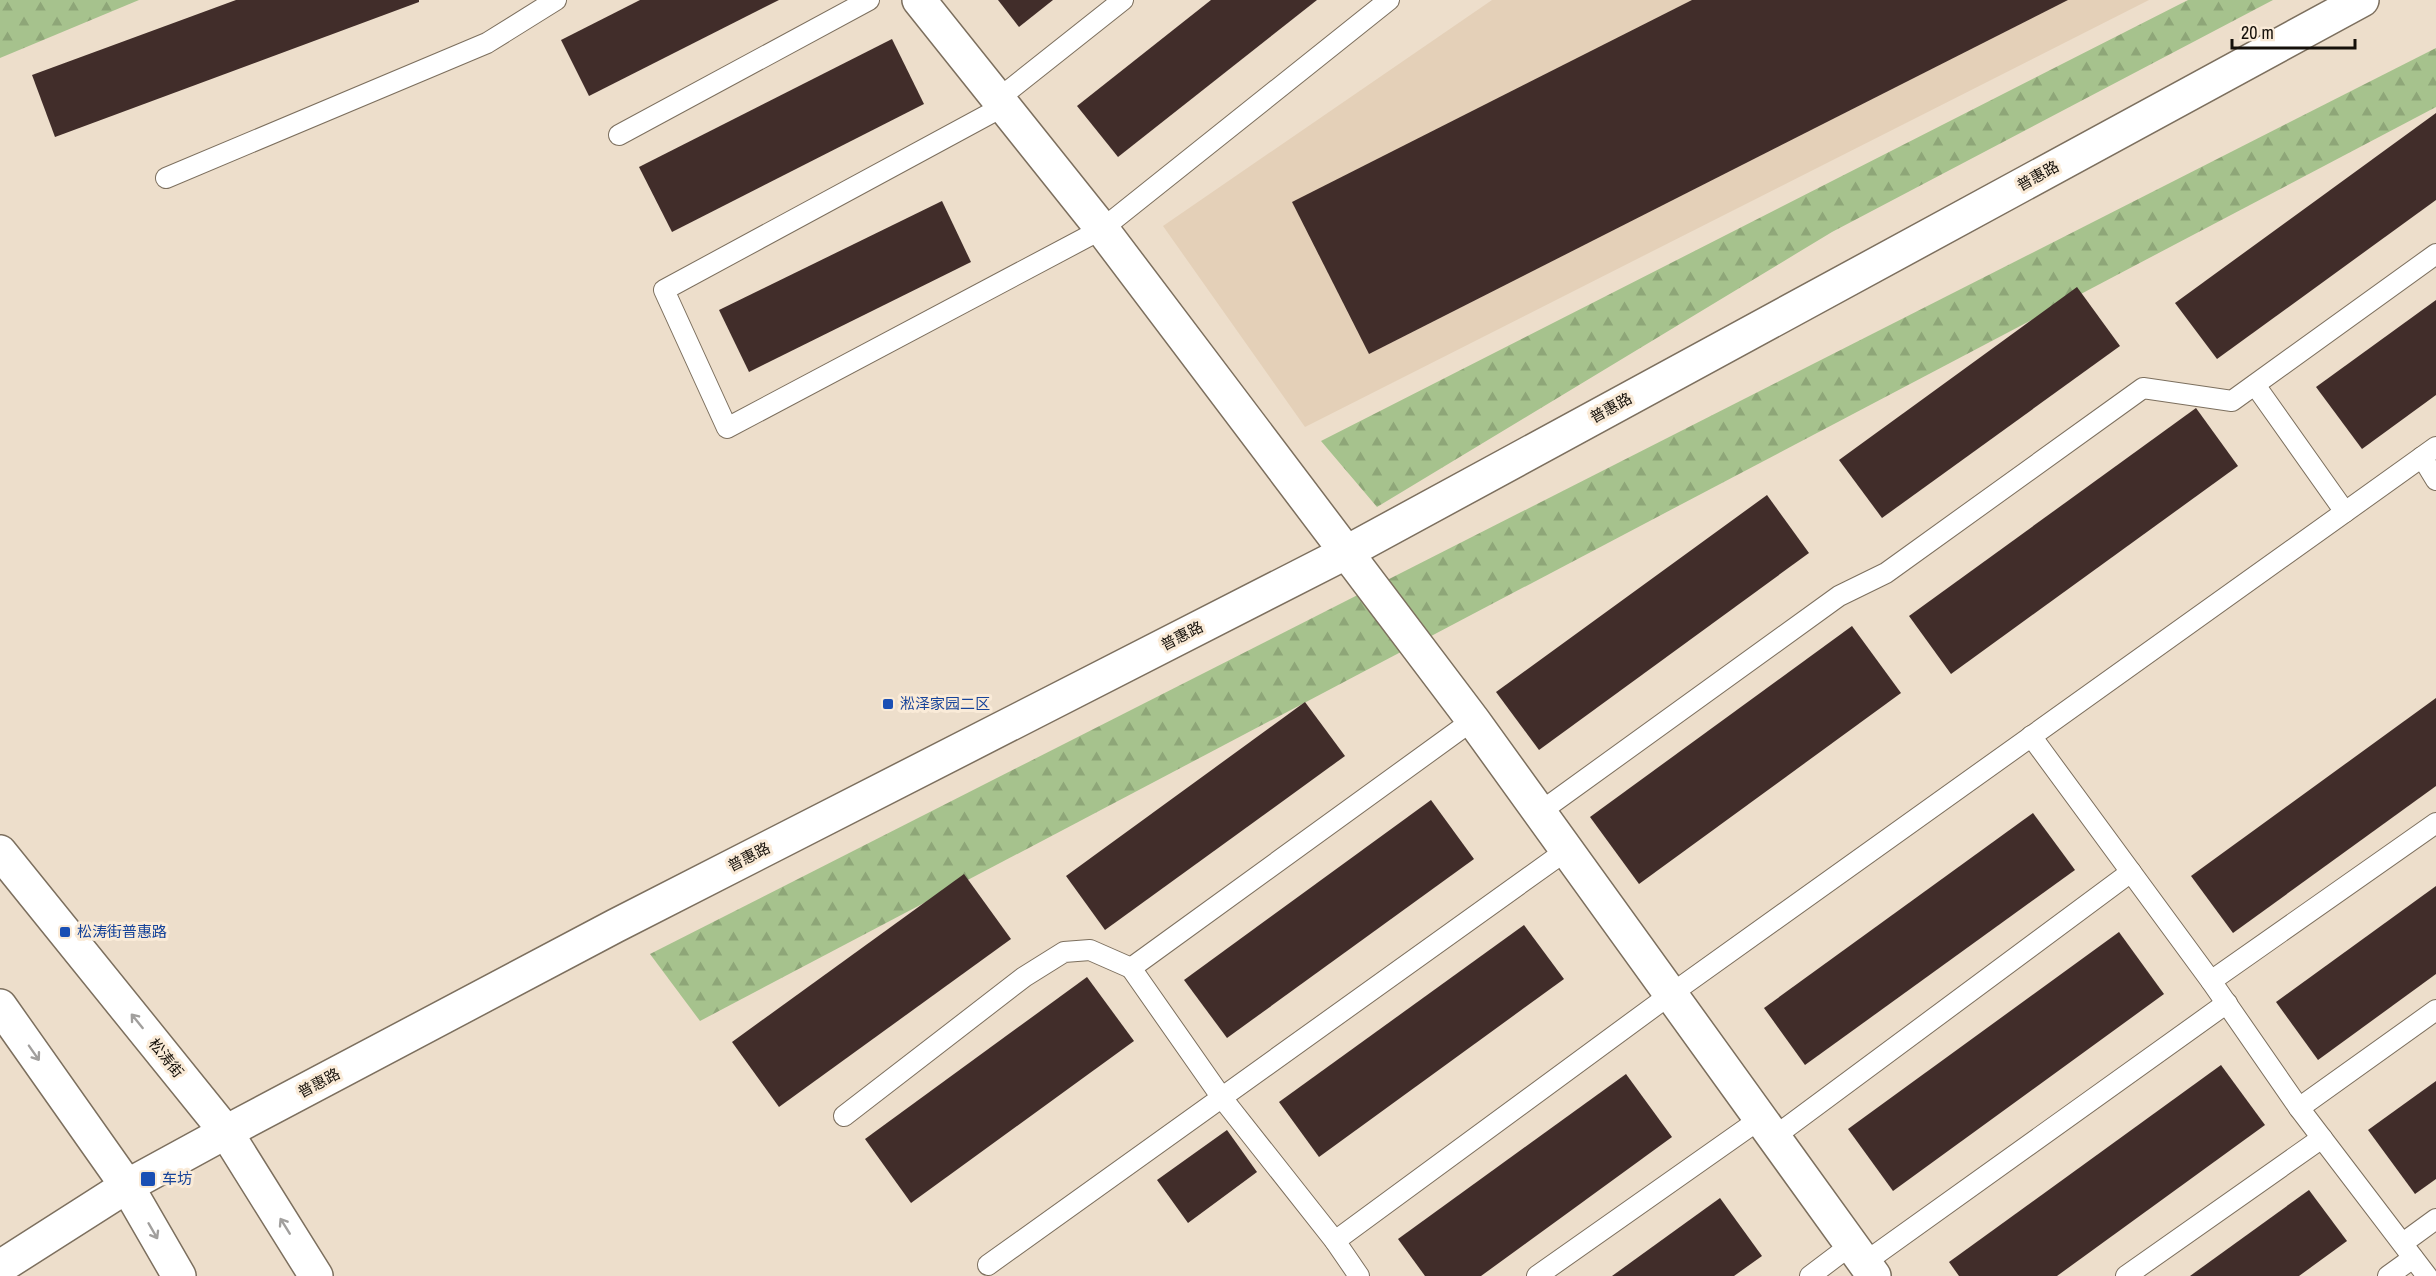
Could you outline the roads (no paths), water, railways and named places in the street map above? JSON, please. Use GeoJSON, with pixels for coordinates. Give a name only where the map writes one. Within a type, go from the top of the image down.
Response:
{"type":"FeatureCollection","features":[{"type":"Feature","properties":{"kind":"main road"},"geometry":{"type":"LineString","coordinates":[[919,0],[1102,229],[1473,720],[1863,1261]]}},
{"type":"Feature","properties":{"kind":"main road","name":"普惠路"},"geometry":{"type":"LineString","coordinates":[[0,1267],[127,1186],[226,1132],[626,920],[1347,552],[2362,0]]}},
{"type":"Feature","properties":{"kind":"main road","name":"松涛街"},"geometry":{"type":"LineString","coordinates":[[0,852],[226,1132],[316,1276]]}},
{"type":"Feature","properties":{"kind":"main road"},"geometry":{"type":"LineString","coordinates":[[0,1006],[127,1186],[179,1276]]}},
{"type":"Feature","properties":{"kind":"lane"},"geometry":{"type":"LineString","coordinates":[[166,178],[487,44],[555,0]]}},
{"type":"Feature","properties":{"kind":"lane"},"geometry":{"type":"LineString","coordinates":[[619,135],[869,0]]}},
{"type":"Feature","properties":{"kind":"lane"},"geometry":{"type":"LineString","coordinates":[[1123,0],[1001,102],[664,290],[727,428],[1102,229],[1389,0]]}},
{"type":"Feature","properties":{"kind":"lane"},"geometry":{"type":"LineString","coordinates":[[1540,812],[1839,596],[1886,573],[2143,388],[2232,401],[2436,254]]}},
{"type":"Feature","properties":{"kind":"lane"},"geometry":{"type":"LineString","coordinates":[[2255,384],[2345,512]]}},
{"type":"Feature","properties":{"kind":"lane"},"geometry":{"type":"LineString","coordinates":[[1335,1241],[1671,994],[2429,452],[2436,480]]}},
{"type":"Feature","properties":{"kind":"lane"},"geometry":{"type":"LineString","coordinates":[[1131,968],[1473,720]]}},
{"type":"Feature","properties":{"kind":"lane"},"geometry":{"type":"LineString","coordinates":[[2031,736],[2227,1003],[2299,1108],[2427,1276]]}},
{"type":"Feature","properties":{"kind":"lane"},"geometry":{"type":"LineString","coordinates":[[2211,981],[2436,823]]}},
{"type":"Feature","properties":{"kind":"lane"},"geometry":{"type":"LineString","coordinates":[[988,1265],[1567,850]]}},
{"type":"Feature","properties":{"kind":"lane"},"geometry":{"type":"LineString","coordinates":[[1537,1276],[1767,1128],[2131,872]]}},
{"type":"Feature","properties":{"kind":"lane"},"geometry":{"type":"LineString","coordinates":[[844,1116],[1024,977],[1064,952],[1090,950],[1131,968],[1222,1098],[1335,1241],[1359,1276]]}},
{"type":"Feature","properties":{"kind":"lane"},"geometry":{"type":"LineString","coordinates":[[1810,1276],[1863,1261],[2227,1003]]}},
{"type":"Feature","properties":{"kind":"lane"},"geometry":{"type":"LineString","coordinates":[[2299,1108],[2436,1010]]}},
{"type":"Feature","properties":{"kind":"lane"},"geometry":{"type":"LineString","coordinates":[[2126,1276],[2322,1138]]}},
{"type":"Feature","properties":{"kind":"lane"},"geometry":{"type":"LineString","coordinates":[[2388,1276],[2436,1219]]}},
{"type":"Feature","properties":{"kind":"place","name":"淞泽家园二区"},"geometry":{"type":"Point","coordinates":[888,704]}},
{"type":"Feature","properties":{"kind":"place","name":"松涛街普惠路"},"geometry":{"type":"Point","coordinates":[65,932]}},
{"type":"Feature","properties":{"kind":"place","name":"车坊"},"geometry":{"type":"Point","coordinates":[148,1179]}}]}
